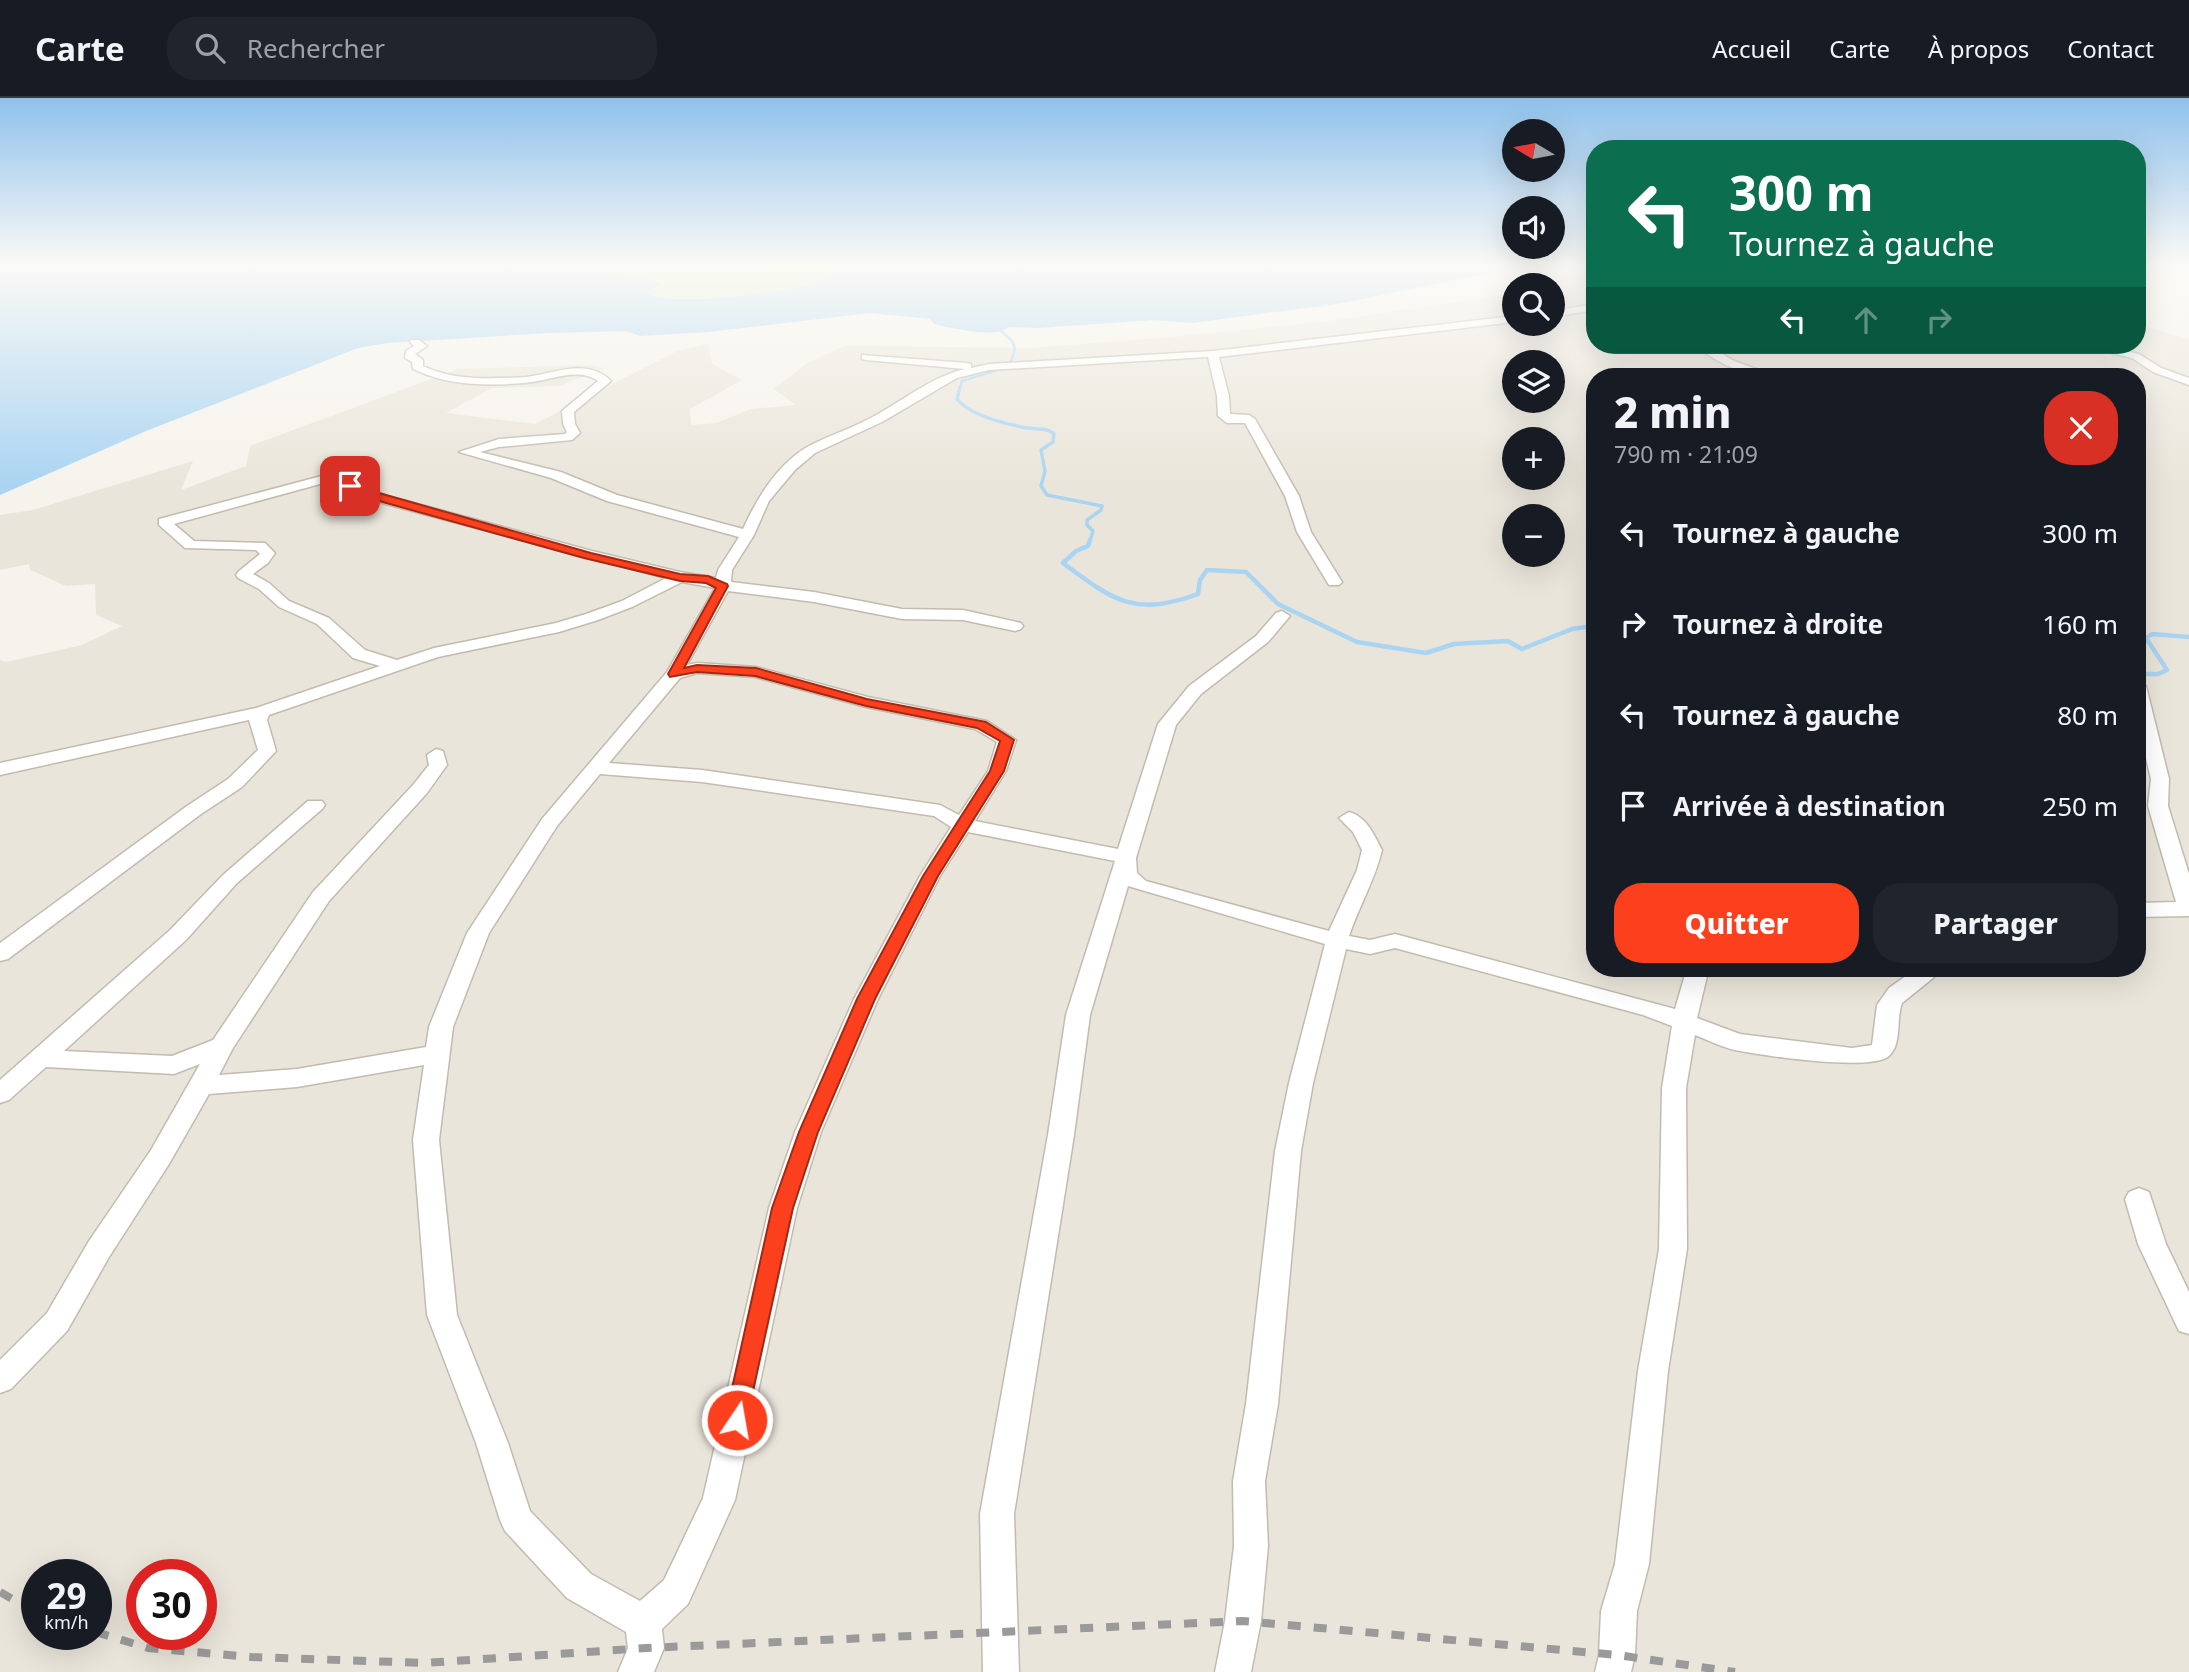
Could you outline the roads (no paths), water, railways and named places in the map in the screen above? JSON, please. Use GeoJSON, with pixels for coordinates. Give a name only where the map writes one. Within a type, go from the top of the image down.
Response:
{"type":"FeatureCollection","features":[{"type":"Feature","properties":{"kind":"street"},"geometry":{"type":"LineString","coordinates":[[866,357],[918,364],[983,368],[1213,354],[1338,339]]}},
{"type":"Feature","properties":{"kind":"street"},"geometry":{"type":"LineString","coordinates":[[415,342],[422,346],[410,353],[410,358],[418,360],[417,367],[431,375],[447,379],[526,380],[570,373],[600,377],[604,381],[568,411],[569,424],[574,433],[568,437],[499,443],[465,452],[490,456],[556,475],[612,498],[747,536]]}},
{"type":"Feature","properties":{"kind":"street"},"geometry":{"type":"LineString","coordinates":[[1213,354],[1223,396],[1224,416],[1231,420],[1249,419],[1292,496],[1304,532],[1334,582]]}},
{"type":"Feature","properties":{"kind":"street"},"geometry":{"type":"LineString","coordinates":[[1716,354],[1745,368]]}},
{"type":"Feature","properties":{"kind":"street"},"geometry":{"type":"LineString","coordinates":[[2125,354],[2189,382]]}},
{"type":"Feature","properties":{"kind":"street"},"geometry":{"type":"LineString","coordinates":[[918,364],[953,375]]}},
{"type":"Feature","properties":{"kind":"street"},"geometry":{"type":"LineString","coordinates":[[643,1622],[579,1586],[517,1520],[492,1443],[442,1315],[426,1140],[441,1027],[478,933],[549,823],[674,674],[723,586],[725,570],[747,536],[763,500],[800,458],[828,441],[878,419],[953,375],[983,368]]}},
{"type":"Feature","properties":{"kind":"street"},"geometry":{"type":"LineString","coordinates":[[395,665],[359,654],[323,621],[284,604],[264,586],[243,575],[268,553],[260,546],[190,545],[164,522],[333,477],[361,492],[383,499],[680,577],[708,580],[723,586],[814,597],[902,614],[963,615],[1015,626]]}},
{"type":"Feature","properties":{"kind":"street"},"geometry":{"type":"LineString","coordinates":[[0,769],[261,712],[434,653],[592,617],[627,604],[680,577]]}},
{"type":"Feature","properties":{"kind":"street"},"geometry":{"type":"LineString","coordinates":[[1001,1672],[1000,1595],[995,1560],[997,1514],[1061,1135],[1078,1015],[1167,724],[1195,690],[1262,639],[1282,616]]}},
{"type":"Feature","properties":{"kind":"street"},"geometry":{"type":"LineString","coordinates":[[643,1622],[676,1592],[719,1500],[783,1208],[808,1132],[866,999],[930,876],[997,771],[1006,750],[1007,740],[981,725],[866,702],[756,672],[697,668],[674,674]]}},
{"type":"Feature","properties":{"kind":"street"},"geometry":{"type":"LineString","coordinates":[[0,954],[194,810],[235,783],[267,751],[258,720],[261,712]]}},
{"type":"Feature","properties":{"kind":"street"},"geometry":{"type":"LineString","coordinates":[[2146,722],[2160,779],[2158,806],[2189,908],[2146,910]]}},
{"type":"Feature","properties":{"kind":"street"},"geometry":{"type":"LineString","coordinates":[[0,1380],[57,1322],[99,1249],[160,1157],[222,1046],[321,897],[420,789],[438,765],[436,755]]}},
{"type":"Feature","properties":{"kind":"street"},"geometry":{"type":"LineString","coordinates":[[594,768],[736,780],[940,811],[963,825],[1126,857]]}},
{"type":"Feature","properties":{"kind":"street"},"geometry":{"type":"LineString","coordinates":[[0,1094],[178,935],[230,879],[315,805]]}},
{"type":"Feature","properties":{"kind":"street"},"geometry":{"type":"LineString","coordinates":[[1233,1672],[1243,1621],[1251,1546],[1249,1481],[1262,1404],[1288,1151],[1301,1083],[1337,940],[1347,910],[1367,870],[1372,850],[1361,829],[1349,818]]}},
{"type":"Feature","properties":{"kind":"street"},"geometry":{"type":"LineString","coordinates":[[1126,857],[1127,875],[1139,885],[1337,940],[1370,947],[1395,941],[1605,995],[1651,1009],[1737,1042],[1869,1058],[1878,1055],[1884,1048],[1889,1006],[1902,987],[1917,977]]}},
{"type":"Feature","properties":{"kind":"street"},"geometry":{"type":"LineString","coordinates":[[1613,1672],[1617,1655],[1619,1611],[1632,1564],[1653,1371],[1673,1249],[1674,1088],[1689,995],[1695,977]]}},
{"type":"Feature","properties":{"kind":"street"},"geometry":{"type":"LineString","coordinates":[[40,1058],[174,1065],[222,1046]]}},
{"type":"Feature","properties":{"kind":"street"},"geometry":{"type":"LineString","coordinates":[[201,1086],[247,1080],[310,1077],[436,1054]]}},
{"type":"Feature","properties":{"kind":"street"},"geometry":{"type":"LineString","coordinates":[[2139,1199],[2152,1244],[2189,1322]]}},
{"type":"Feature","properties":{"kind":"street"},"geometry":{"type":"LineString","coordinates":[[636,1672],[646,1648],[643,1622]]}},
{"type":"Feature","properties":{"kind":"water"},"geometry":{"type":"Polygon","coordinates":[[[0,339],[445,339],[358,348],[146,431],[0,495],[0,339]]]}},
{"type":"Feature","properties":{"kind":"waterway"},"geometry":{"type":"LineString","coordinates":[[1009,365],[1015,348],[1010,339]]}},
{"type":"Feature","properties":{"kind":"waterway"},"geometry":{"type":"LineString","coordinates":[[960,388],[962,381],[1008,367]]}},
{"type":"Feature","properties":{"kind":"waterway"},"geometry":{"type":"LineString","coordinates":[[960,387],[957,399],[980,415],[1054,434],[1053,442],[1041,450],[1045,471],[1041,486],[1047,495],[1102,506],[1101,510],[1087,520],[1087,525],[1093,531],[1090,541]]}},
{"type":"Feature","properties":{"kind":"waterway"},"geometry":{"type":"LineString","coordinates":[[1090,540],[1088,546],[1076,551],[1063,563],[1111,596],[1141,604],[1176,601],[1198,594],[1200,580],[1207,570],[1246,572],[1278,604],[1357,642],[1426,653],[1454,644],[1508,641],[1522,649],[1572,629],[1586,627]]}},
{"type":"Feature","properties":{"kind":"waterway"},"geometry":{"type":"LineString","coordinates":[[2146,638],[2152,634],[2189,637]]}},
{"type":"Feature","properties":{"kind":"waterway"},"geometry":{"type":"LineString","coordinates":[[2146,638],[2167,670],[2158,674],[2146,674]]}},
{"type":"Feature","properties":{"kind":"railway"},"geometry":{"type":"LineString","coordinates":[[0,1592],[21,1604]]}},
{"type":"Feature","properties":{"kind":"railway"},"geometry":{"type":"LineString","coordinates":[[112,1637],[148,1648],[251,1657],[425,1663],[646,1648],[1243,1621],[1617,1655],[1735,1672]]}}]}
